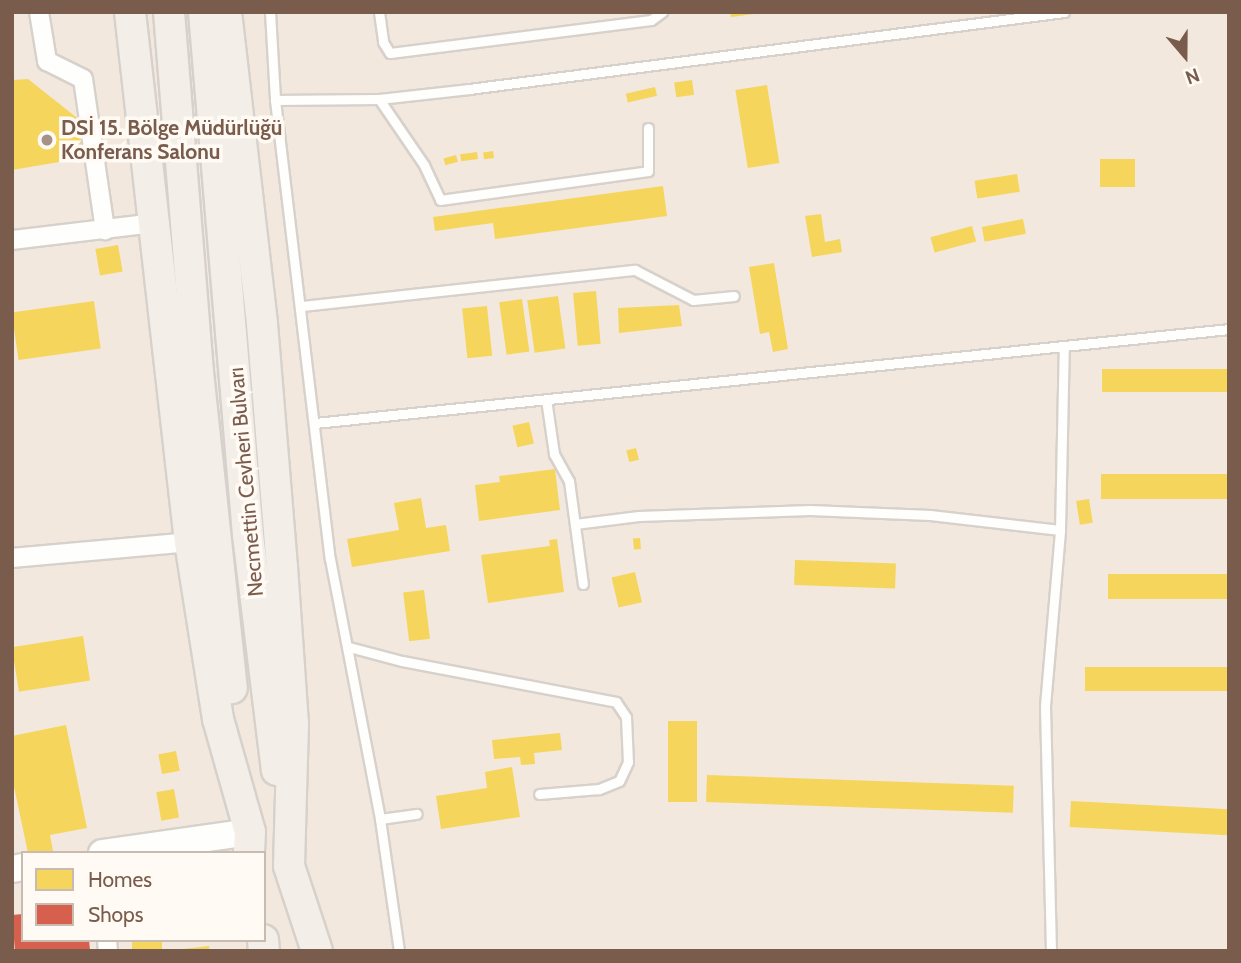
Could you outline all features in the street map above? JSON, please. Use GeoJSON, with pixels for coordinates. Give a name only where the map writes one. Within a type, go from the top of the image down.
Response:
{"type":"FeatureCollection","features":[{"type":"Feature","properties":{"kind":"main road"},"geometry":{"type":"LineString","coordinates":[[130,12],[190,542],[218,719],[250,846],[144,851]]}},
{"type":"Feature","properties":{"kind":"main road","name":"Necmettin Cevheri Bulvarı"},"geometry":{"type":"LineString","coordinates":[[169,12],[211,496],[250,846]]}},
{"type":"Feature","properties":{"kind":"main road","name":"Necmettin Cevheri Bulvarı"},"geometry":{"type":"LineString","coordinates":[[204,12],[248,535],[298,951]]}},
{"type":"Feature","properties":{"kind":"main road"},"geometry":{"type":"LineString","coordinates":[[226,12],[262,324],[282,568],[293,723],[289,866],[317,951]]}},
{"type":"Feature","properties":{"kind":"street"},"geometry":{"type":"LineString","coordinates":[[39,12],[47,61],[83,79],[105,230]]}},
{"type":"Feature","properties":{"kind":"street"},"geometry":{"type":"LineString","coordinates":[[12,240],[155,223]]}},
{"type":"Feature","properties":{"kind":"street"},"geometry":{"type":"LineString","coordinates":[[12,558],[190,542]]}},
{"type":"Feature","properties":{"kind":"lane"},"geometry":{"type":"LineString","coordinates":[[270,12],[275,100],[302,306],[330,559],[349,646],[380,819],[399,951]]}},
{"type":"Feature","properties":{"kind":"lane"},"geometry":{"type":"LineString","coordinates":[[379,12],[383,42],[390,53],[651,20],[662,12]]}},
{"type":"Feature","properties":{"kind":"lane"},"geometry":{"type":"LineString","coordinates":[[275,100],[379,99],[1064,12]]}},
{"type":"Feature","properties":{"kind":"lane"},"geometry":{"type":"LineString","coordinates":[[379,99],[424,165],[440,200],[648,171],[648,128]]}},
{"type":"Feature","properties":{"kind":"lane"},"geometry":{"type":"LineString","coordinates":[[302,306],[635,270],[693,300],[734,296]]}},
{"type":"Feature","properties":{"kind":"lane"},"geometry":{"type":"LineString","coordinates":[[315,423],[1229,329]]}},
{"type":"Feature","properties":{"kind":"lane"},"geometry":{"type":"LineString","coordinates":[[1051,951],[1045,706],[1060,530],[1064,346]]}},
{"type":"Feature","properties":{"kind":"lane"},"geometry":{"type":"LineString","coordinates":[[546,399],[554,454],[569,481],[583,584]]}},
{"type":"Feature","properties":{"kind":"lane"},"geometry":{"type":"LineString","coordinates":[[575,524],[639,516],[810,510],[930,515],[1060,530]]}},
{"type":"Feature","properties":{"kind":"lane"},"geometry":{"type":"LineString","coordinates":[[349,646],[402,661],[617,702],[626,717],[628,762],[619,781],[599,789],[539,794]]}},
{"type":"Feature","properties":{"kind":"lane"},"geometry":{"type":"LineString","coordinates":[[380,819],[417,814]]}},
{"type":"Feature","properties":{"kind":"shaded area"},"geometry":{"type":"Polygon","coordinates":[[[12,12],[1229,12],[1229,951],[12,951],[12,12]]]}},
{"type":"Feature","properties":{"kind":"building: Homes"},"geometry":{"type":"Polygon","coordinates":[[[730,12],[754,12],[754,14],[731,17],[730,12]]]}},
{"type":"Feature","properties":{"kind":"building: Homes","name":"DSİ 15. Bölge Müdürlüğü Konferans Salonu"},"geometry":{"type":"Polygon","coordinates":[[[28,79],[81,121],[83,158],[12,170],[12,80],[28,79]]]}},
{"type":"Feature","properties":{"kind":"building: Homes"},"geometry":{"type":"Polygon","coordinates":[[[692,80],[694,95],[676,97],[674,83],[692,80]]]}},
{"type":"Feature","properties":{"kind":"building: Homes"},"geometry":{"type":"Polygon","coordinates":[[[767,85],[779,163],[748,168],[735,90],[767,85]]]}},
{"type":"Feature","properties":{"kind":"building: Homes"},"geometry":{"type":"Polygon","coordinates":[[[655,87],[657,96],[628,103],[626,94],[655,87]]]}},
{"type":"Feature","properties":{"kind":"building: Homes"},"geometry":{"type":"Polygon","coordinates":[[[493,151],[494,158],[484,159],[483,152],[493,151]]]}},
{"type":"Feature","properties":{"kind":"building: Homes"},"geometry":{"type":"Polygon","coordinates":[[[477,152],[478,159],[461,161],[460,154],[477,152]]]}},
{"type":"Feature","properties":{"kind":"building: Homes"},"geometry":{"type":"Polygon","coordinates":[[[456,155],[458,162],[445,165],[444,159],[456,155]]]}},
{"type":"Feature","properties":{"kind":"building: Homes"},"geometry":{"type":"Polygon","coordinates":[[[1100,159],[1135,159],[1135,187],[1100,187],[1100,159]]]}},
{"type":"Feature","properties":{"kind":"building: Homes"},"geometry":{"type":"Polygon","coordinates":[[[1017,174],[1020,192],[977,199],[975,181],[1017,174]]]}},
{"type":"Feature","properties":{"kind":"building: Homes"},"geometry":{"type":"Polygon","coordinates":[[[663,186],[667,216],[495,239],[493,223],[435,231],[433,217],[663,186]]]}},
{"type":"Feature","properties":{"kind":"building: Homes"},"geometry":{"type":"Polygon","coordinates":[[[821,214],[825,242],[840,239],[842,252],[812,257],[805,216],[821,214]]]}},
{"type":"Feature","properties":{"kind":"building: Homes"},"geometry":{"type":"Polygon","coordinates":[[[1023,219],[1026,234],[985,242],[982,227],[1023,219]]]}},
{"type":"Feature","properties":{"kind":"building: Homes"},"geometry":{"type":"Polygon","coordinates":[[[972,226],[976,241],[935,253],[930,237],[972,226]]]}},
{"type":"Feature","properties":{"kind":"building: Homes"},"geometry":{"type":"Polygon","coordinates":[[[118,245],[123,272],[100,276],[95,249],[118,245]]]}},
{"type":"Feature","properties":{"kind":"building: Homes"},"geometry":{"type":"Polygon","coordinates":[[[774,263],[788,349],[773,352],[769,332],[760,334],[749,267],[774,263]]]}},
{"type":"Feature","properties":{"kind":"building: Homes"},"geometry":{"type":"Polygon","coordinates":[[[596,291],[601,344],[578,346],[573,293],[596,291]]]}},
{"type":"Feature","properties":{"kind":"building: Homes"},"geometry":{"type":"Polygon","coordinates":[[[558,296],[565,348],[535,353],[527,300],[558,296]]]}},
{"type":"Feature","properties":{"kind":"building: Homes"},"geometry":{"type":"Polygon","coordinates":[[[522,299],[529,351],[507,355],[499,302],[522,299]]]}},
{"type":"Feature","properties":{"kind":"building: Homes"},"geometry":{"type":"Polygon","coordinates":[[[94,301],[101,349],[18,360],[12,313],[94,301]]]}},
{"type":"Feature","properties":{"kind":"building: Homes"},"geometry":{"type":"Polygon","coordinates":[[[679,305],[682,326],[619,333],[618,308],[679,305]]]}},
{"type":"Feature","properties":{"kind":"building: Homes"},"geometry":{"type":"Polygon","coordinates":[[[487,306],[492,356],[467,358],[462,309],[487,306]]]}},
{"type":"Feature","properties":{"kind":"building: Homes"},"geometry":{"type":"Polygon","coordinates":[[[1102,369],[1229,369],[1229,392],[1102,392],[1102,369]]]}},
{"type":"Feature","properties":{"kind":"building: Homes"},"geometry":{"type":"Polygon","coordinates":[[[529,422],[534,443],[517,447],[512,426],[529,422]]]}},
{"type":"Feature","properties":{"kind":"building: Homes"},"geometry":{"type":"Polygon","coordinates":[[[636,448],[639,460],[629,462],[626,450],[636,448]]]}},
{"type":"Feature","properties":{"kind":"building: Homes"},"geometry":{"type":"Polygon","coordinates":[[[555,469],[560,510],[479,521],[475,485],[500,482],[499,476],[555,469]]]}},
{"type":"Feature","properties":{"kind":"building: Homes"},"geometry":{"type":"Polygon","coordinates":[[[1101,474],[1229,474],[1229,499],[1101,499],[1101,474]]]}},
{"type":"Feature","properties":{"kind":"building: Homes"},"geometry":{"type":"Polygon","coordinates":[[[421,498],[426,528],[446,525],[450,551],[352,567],[347,539],[399,530],[394,503],[421,498]]]}},
{"type":"Feature","properties":{"kind":"building: Homes"},"geometry":{"type":"Polygon","coordinates":[[[1089,499],[1093,523],[1080,525],[1076,501],[1089,499]]]}},
{"type":"Feature","properties":{"kind":"building: Homes"},"geometry":{"type":"Polygon","coordinates":[[[640,538],[641,549],[634,550],[633,539],[640,538]]]}},
{"type":"Feature","properties":{"kind":"building: Homes"},"geometry":{"type":"Polygon","coordinates":[[[557,539],[564,592],[488,603],[481,555],[550,546],[549,540],[557,539]]]}},
{"type":"Feature","properties":{"kind":"building: Homes"},"geometry":{"type":"Polygon","coordinates":[[[795,560],[896,564],[895,589],[794,585],[795,560]]]}},
{"type":"Feature","properties":{"kind":"building: Homes"},"geometry":{"type":"Polygon","coordinates":[[[635,572],[642,602],[619,608],[612,577],[635,572]]]}},
{"type":"Feature","properties":{"kind":"building: Homes"},"geometry":{"type":"Polygon","coordinates":[[[1108,574],[1229,574],[1229,599],[1108,599],[1108,574]]]}},
{"type":"Feature","properties":{"kind":"building: Homes"},"geometry":{"type":"Polygon","coordinates":[[[424,590],[430,639],[409,641],[403,593],[424,590]]]}},
{"type":"Feature","properties":{"kind":"building: Homes"},"geometry":{"type":"Polygon","coordinates":[[[83,636],[90,680],[19,692],[12,647],[83,636]]]}},
{"type":"Feature","properties":{"kind":"building: Homes"},"geometry":{"type":"Polygon","coordinates":[[[1085,667],[1229,667],[1229,691],[1085,691],[1085,667]]]}},
{"type":"Feature","properties":{"kind":"building: Homes"},"geometry":{"type":"Polygon","coordinates":[[[668,721],[697,721],[697,802],[668,802],[668,721]]]}},
{"type":"Feature","properties":{"kind":"building: Homes"},"geometry":{"type":"Polygon","coordinates":[[[66,725],[87,828],[50,835],[53,851],[28,851],[12,777],[12,736],[66,725]]]}},
{"type":"Feature","properties":{"kind":"building: Homes"},"geometry":{"type":"Polygon","coordinates":[[[560,733],[562,750],[534,753],[535,764],[521,765],[520,757],[494,759],[492,740],[560,733]]]}},
{"type":"Feature","properties":{"kind":"building: Homes"},"geometry":{"type":"Polygon","coordinates":[[[176,751],[180,771],[162,774],[158,754],[176,751]]]}},
{"type":"Feature","properties":{"kind":"building: Homes"},"geometry":{"type":"Polygon","coordinates":[[[512,767],[520,817],[441,829],[436,796],[487,788],[485,772],[512,767]]]}},
{"type":"Feature","properties":{"kind":"building: Homes"},"geometry":{"type":"Polygon","coordinates":[[[707,775],[1014,786],[1013,813],[706,802],[707,775]]]}},
{"type":"Feature","properties":{"kind":"building: Homes"},"geometry":{"type":"Polygon","coordinates":[[[174,789],[179,818],[161,821],[156,792],[174,789]]]}},
{"type":"Feature","properties":{"kind":"building: Homes"},"geometry":{"type":"Polygon","coordinates":[[[1071,801],[1229,809],[1227,835],[1070,827],[1071,801]]]}},
{"type":"Feature","properties":{"kind":"building: Homes"},"geometry":{"type":"Polygon","coordinates":[[[132,942],[162,942],[162,951],[132,951],[132,942]]]}},
{"type":"Feature","properties":{"kind":"building: Homes"},"geometry":{"type":"Polygon","coordinates":[[[209,946],[210,951],[183,951],[183,949],[209,946]]]}},
{"type":"Feature","properties":{"kind":"building: Shops"},"geometry":{"type":"Polygon","coordinates":[[[21,914],[21,942],[89,942],[90,950],[15,951],[12,915],[21,914]]]}},
{"type":"Feature","properties":{"kind":"place","name":"DSİ 15. Bölge Müdürlüğü Konferans Salonu"},"geometry":{"type":"Point","coordinates":[47,140]}}]}
